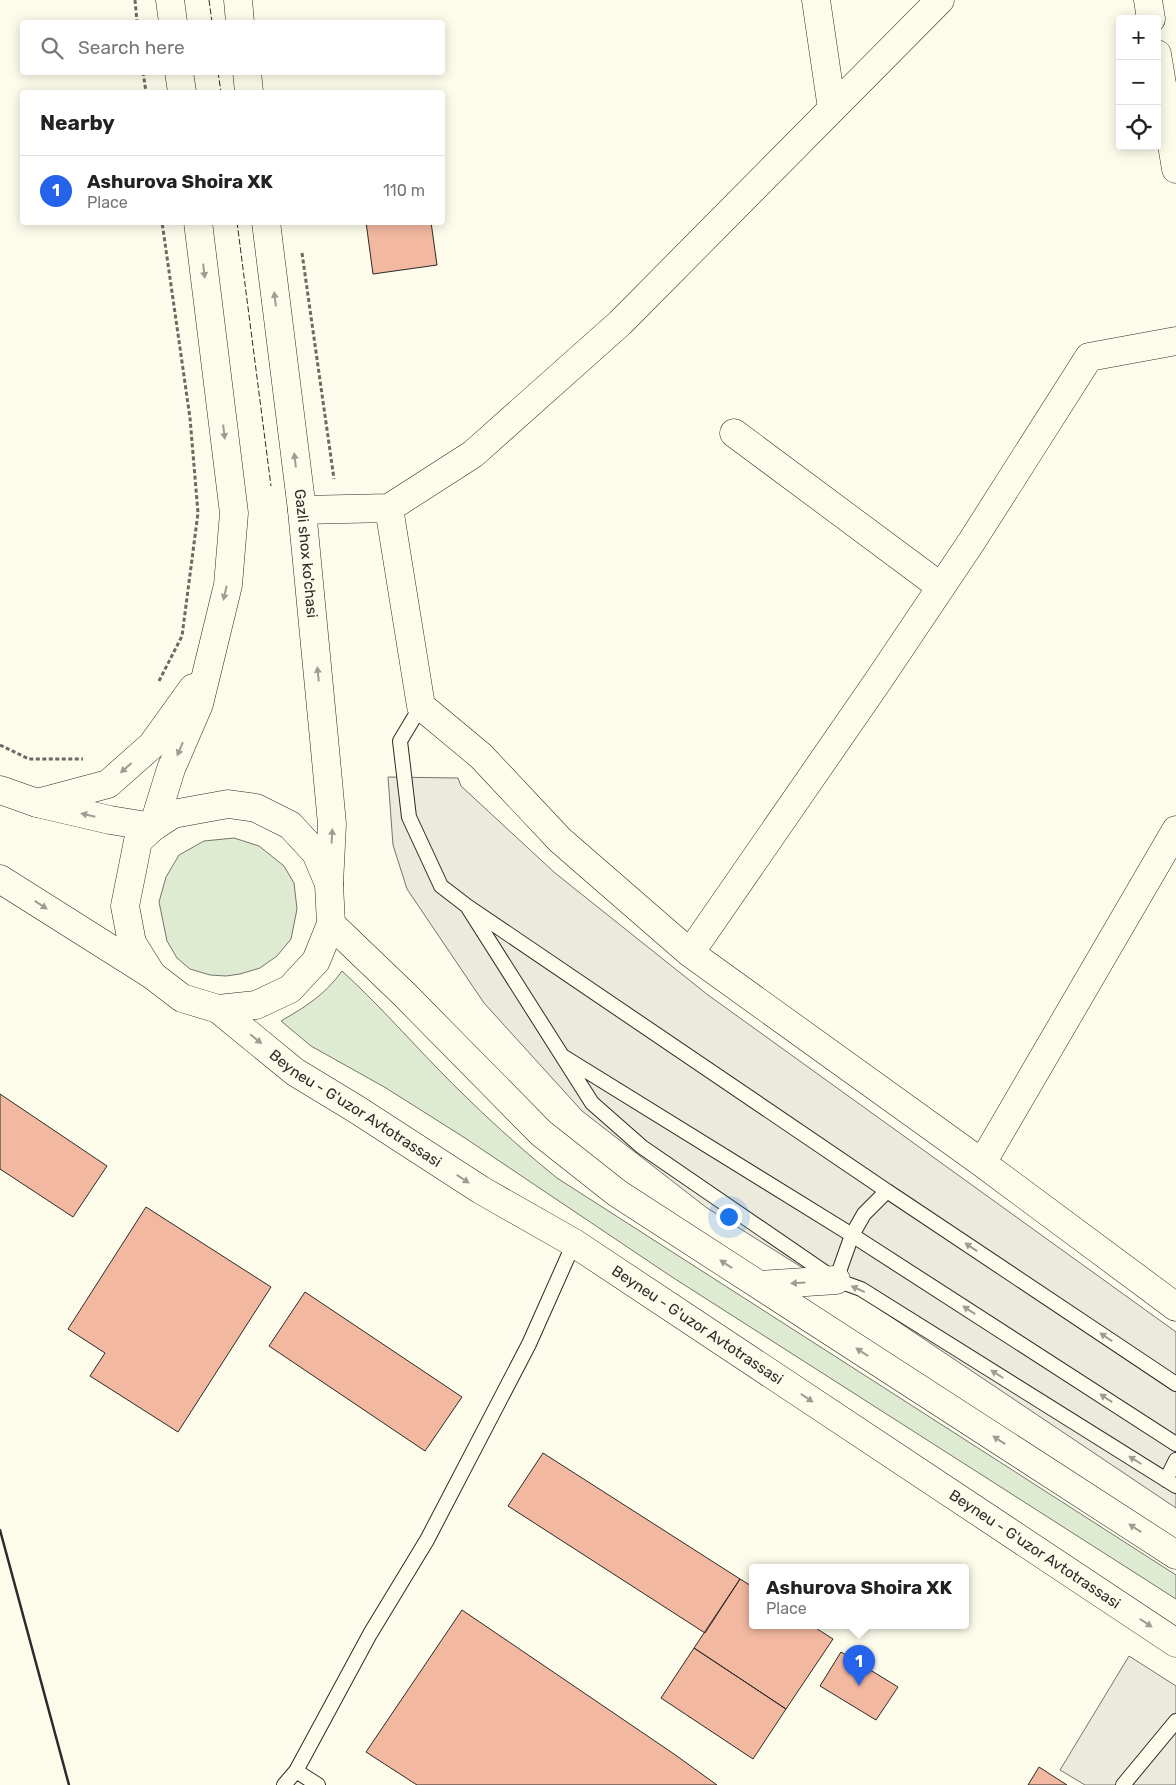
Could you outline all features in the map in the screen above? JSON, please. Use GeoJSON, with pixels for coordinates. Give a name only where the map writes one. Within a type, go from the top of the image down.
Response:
{"type":"FeatureCollection","features":[{"type":"Feature","properties":{"kind":"main road"},"geometry":{"type":"LineString","coordinates":[[170,0],[173,20]]}},
{"type":"Feature","properties":{"kind":"main road"},"geometry":{"type":"LineString","coordinates":[[238,0],[240,20]]}},
{"type":"Feature","properties":{"kind":"main road"},"geometry":{"type":"LineString","coordinates":[[816,0],[832,109]]}},
{"type":"Feature","properties":{"kind":"main road"},"geometry":{"type":"LineString","coordinates":[[302,510],[389,508],[473,454],[620,323],[940,0]]}},
{"type":"Feature","properties":{"kind":"main road"},"geometry":{"type":"LineString","coordinates":[[1148,0],[1151,15]]}},
{"type":"Feature","properties":{"kind":"main road"},"geometry":{"type":"LineString","coordinates":[[1158,60],[1176,169]]}},
{"type":"Feature","properties":{"kind":"main road"},"geometry":{"type":"LineString","coordinates":[[180,75],[182,90]]}},
{"type":"Feature","properties":{"kind":"main road"},"geometry":{"type":"LineString","coordinates":[[247,75],[249,90]]}},
{"type":"Feature","properties":{"kind":"main road"},"geometry":{"type":"LineString","coordinates":[[153,827],[171,769],[199,704],[228,585],[234,513],[198,225]]}},
{"type":"Feature","properties":{"kind":"main road","name":"Gazli shox ko'chasi"},"geometry":{"type":"LineString","coordinates":[[266,225],[302,510],[332,824],[329,884]]}},
{"type":"Feature","properties":{"kind":"main road"},"geometry":{"type":"LineString","coordinates":[[690,952],[941,588],[1089,357],[1176,341]]}},
{"type":"Feature","properties":{"kind":"main road"},"geometry":{"type":"LineString","coordinates":[[734,433],[941,588]]}},
{"type":"Feature","properties":{"kind":"main road"},"geometry":{"type":"LineString","coordinates":[[389,508],[421,706],[481,756],[560,840],[690,952],[982,1163],[1176,1307]]}},
{"type":"Feature","properties":{"kind":"main road"},"geometry":{"type":"LineString","coordinates":[[37,803],[108,784],[152,745],[189,695],[210,661]]}},
{"type":"Feature","properties":{"kind":"main road"},"geometry":{"type":"LineString","coordinates":[[0,790],[37,803],[110,820],[153,827]]}},
{"type":"Feature","properties":{"kind":"main road"},"geometry":{"type":"LineString","coordinates":[[0,879],[152,976],[182,998],[218,1009],[256,1006],[290,989],[316,961],[331,924],[329,884],[316,853],[290,825],[256,808],[228,804],[199,808],[173,814],[153,827],[138,841],[125,906],[132,943],[152,976]]}},
{"type":"Feature","properties":{"kind":"main road"},"geometry":{"type":"LineString","coordinates":[[982,1163],[1176,830]]}},
{"type":"Feature","properties":{"kind":"main road"},"geometry":{"type":"LineString","coordinates":[[331,924],[404,994],[542,1133],[617,1193],[1176,1555]]}},
{"type":"Feature","properties":{"kind":"main road","name":"Beyneu - G'uzor Avtotrassasi"},"geometry":{"type":"LineString","coordinates":[[218,1009],[295,1072],[481,1190],[574,1243],[1176,1643]]}},
{"type":"Feature","properties":{"kind":"main road"},"geometry":{"type":"LineString","coordinates":[[760,1286],[836,1280]]}},
{"type":"Feature","properties":{"kind":"lane"},"geometry":{"type":"LineString","coordinates":[[421,706],[400,741],[409,817],[441,886],[467,906],[887,1191],[1176,1384]]}},
{"type":"Feature","properties":{"kind":"lane"},"geometry":{"type":"LineString","coordinates":[[467,906],[592,1103],[642,1147],[836,1280],[860,1289],[1171,1483],[1176,1460]]}},
{"type":"Feature","properties":{"kind":"lane"},"geometry":{"type":"LineString","coordinates":[[561,1055],[852,1235],[1176,1444]]}},
{"type":"Feature","properties":{"kind":"lane"},"geometry":{"type":"LineString","coordinates":[[836,1280],[852,1235],[864,1214],[887,1191]]}},
{"type":"Feature","properties":{"kind":"lane"},"geometry":{"type":"LineString","coordinates":[[284,1785],[296,1771],[370,1634],[432,1532],[529,1344],[574,1243]]}},
{"type":"Feature","properties":{"kind":"lane"},"geometry":{"type":"LineString","coordinates":[[1123,1785],[1176,1721]]}},
{"type":"Feature","properties":{"kind":"lane"},"geometry":{"type":"LineString","coordinates":[[296,1771],[318,1785]]}},
{"type":"Feature","properties":{"kind":"path"},"geometry":{"type":"LineString","coordinates":[[135,0],[137,20]]}},
{"type":"Feature","properties":{"kind":"path"},"geometry":{"type":"LineString","coordinates":[[143,75],[146,90]]}},
{"type":"Feature","properties":{"kind":"path"},"geometry":{"type":"LineString","coordinates":[[156,686],[182,636],[198,513],[190,418],[162,225]]}},
{"type":"Feature","properties":{"kind":"path"},"geometry":{"type":"LineString","coordinates":[[302,252],[334,480]]}},
{"type":"Feature","properties":{"kind":"path"},"geometry":{"type":"LineString","coordinates":[[0,745],[29,759],[86,758]]}},
{"type":"Feature","properties":{"kind":"green space"},"geometry":{"type":"Polygon","coordinates":[[[234,838],[259,846],[284,866],[294,883],[297,909],[291,939],[277,956],[260,968],[240,974],[226,976],[210,975],[190,969],[177,958],[167,941],[159,902],[166,877],[179,855],[204,841],[234,838]]]}},
{"type":"Feature","properties":{"kind":"green space"},"geometry":{"type":"Polygon","coordinates":[[[342,971],[467,1098],[557,1178],[1176,1575],[1176,1599],[672,1277],[465,1138],[386,1088],[311,1046],[281,1021],[322,994],[342,971]]]}},
{"type":"Feature","properties":{"kind":"shaded area"},"geometry":{"type":"Polygon","coordinates":[[[388,777],[458,778],[461,786],[555,873],[708,995],[1176,1332],[1176,1508],[836,1280],[814,1275],[707,1208],[582,1111],[484,1003],[407,889],[393,845],[388,777]]]}},
{"type":"Feature","properties":{"kind":"shaded area"},"geometry":{"type":"Polygon","coordinates":[[[1129,1656],[1176,1686],[1176,1785],[1085,1785],[1060,1770],[1129,1656]]]}},
{"type":"Feature","properties":{"kind":"building"},"geometry":{"type":"Polygon","coordinates":[[[366,225],[431,225],[437,265],[373,274],[366,225]]]}},
{"type":"Feature","properties":{"kind":"building"},"geometry":{"type":"Polygon","coordinates":[[[0,1094],[107,1166],[73,1217],[0,1169],[0,1094]]]}},
{"type":"Feature","properties":{"kind":"building"},"geometry":{"type":"Polygon","coordinates":[[[146,1207],[271,1287],[178,1432],[90,1376],[105,1353],[68,1329],[146,1207]]]}},
{"type":"Feature","properties":{"kind":"building"},"geometry":{"type":"Polygon","coordinates":[[[305,1292],[462,1397],[425,1451],[269,1346],[305,1292]]]}},
{"type":"Feature","properties":{"kind":"building"},"geometry":{"type":"Polygon","coordinates":[[[543,1453],[740,1579],[705,1633],[508,1506],[543,1453]]]}},
{"type":"Feature","properties":{"kind":"building"},"geometry":{"type":"Polygon","coordinates":[[[740,1579],[749,1585],[749,1629],[817,1629],[833,1639],[786,1709],[694,1648],[740,1579]]]}},
{"type":"Feature","properties":{"kind":"building"},"geometry":{"type":"Polygon","coordinates":[[[462,1610],[717,1785],[417,1785],[366,1752],[462,1610]]]}},
{"type":"Feature","properties":{"kind":"building"},"geometry":{"type":"Polygon","coordinates":[[[694,1648],[786,1709],[753,1759],[661,1698],[694,1648]]]}},
{"type":"Feature","properties":{"kind":"building"},"geometry":{"type":"Polygon","coordinates":[[[841,1652],[898,1687],[876,1720],[820,1686],[841,1652]]]}},
{"type":"Feature","properties":{"kind":"building"},"geometry":{"type":"Polygon","coordinates":[[[1039,1767],[1067,1785],[1028,1785],[1039,1767]]]}},
{"type":"Feature","properties":{"kind":"fence"},"geometry":{"type":"LineString","coordinates":[[209,0],[212,20]]}},
{"type":"Feature","properties":{"kind":"fence"},"geometry":{"type":"LineString","coordinates":[[218,75],[221,90]]}},
{"type":"Feature","properties":{"kind":"fence"},"geometry":{"type":"LineString","coordinates":[[237,225],[271,486]]}},
{"type":"Feature","properties":{"kind":"wall"},"geometry":{"type":"LineString","coordinates":[[0,1530],[69,1785]]}},
{"type":"Feature","properties":{"kind":"place","name":"Ashurova Shoira XK"},"geometry":{"type":"Point","coordinates":[859,1686]}}]}
